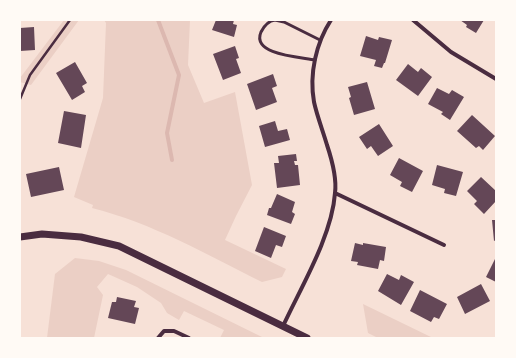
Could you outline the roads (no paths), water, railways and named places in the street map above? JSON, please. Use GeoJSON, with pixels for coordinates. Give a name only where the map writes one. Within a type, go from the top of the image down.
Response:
{"type":"FeatureCollection","features":[{"type":"Feature","properties":{"kind":"street"},"geometry":{"type":"LineString","coordinates":[[283,326],[318,252],[330,222],[335,193],[333,164],[314,101],[313,74],[320,40],[331,20]]}},
{"type":"Feature","properties":{"kind":"street"},"geometry":{"type":"LineString","coordinates":[[413,20],[451,52],[496,79]]}},
{"type":"Feature","properties":{"kind":"street"},"geometry":{"type":"LineString","coordinates":[[335,193],[444,245]]}},
{"type":"Feature","properties":{"kind":"street"},"geometry":{"type":"LineString","coordinates":[[20,237],[42,234],[81,237],[119,246],[307,338]]}},
{"type":"Feature","properties":{"kind":"street"},"geometry":{"type":"LineString","coordinates":[[158,338],[164,331],[174,332],[189,338]]}},
{"type":"Feature","properties":{"kind":"lane"},"geometry":{"type":"LineString","coordinates":[[315,60],[276,53],[264,48],[261,44],[261,34],[265,26],[270,21],[275,20],[284,22],[320,40]]}},
{"type":"Feature","properties":{"kind":"waterway"},"geometry":{"type":"LineString","coordinates":[[158,20],[179,75],[167,133],[172,160]]}}]}
